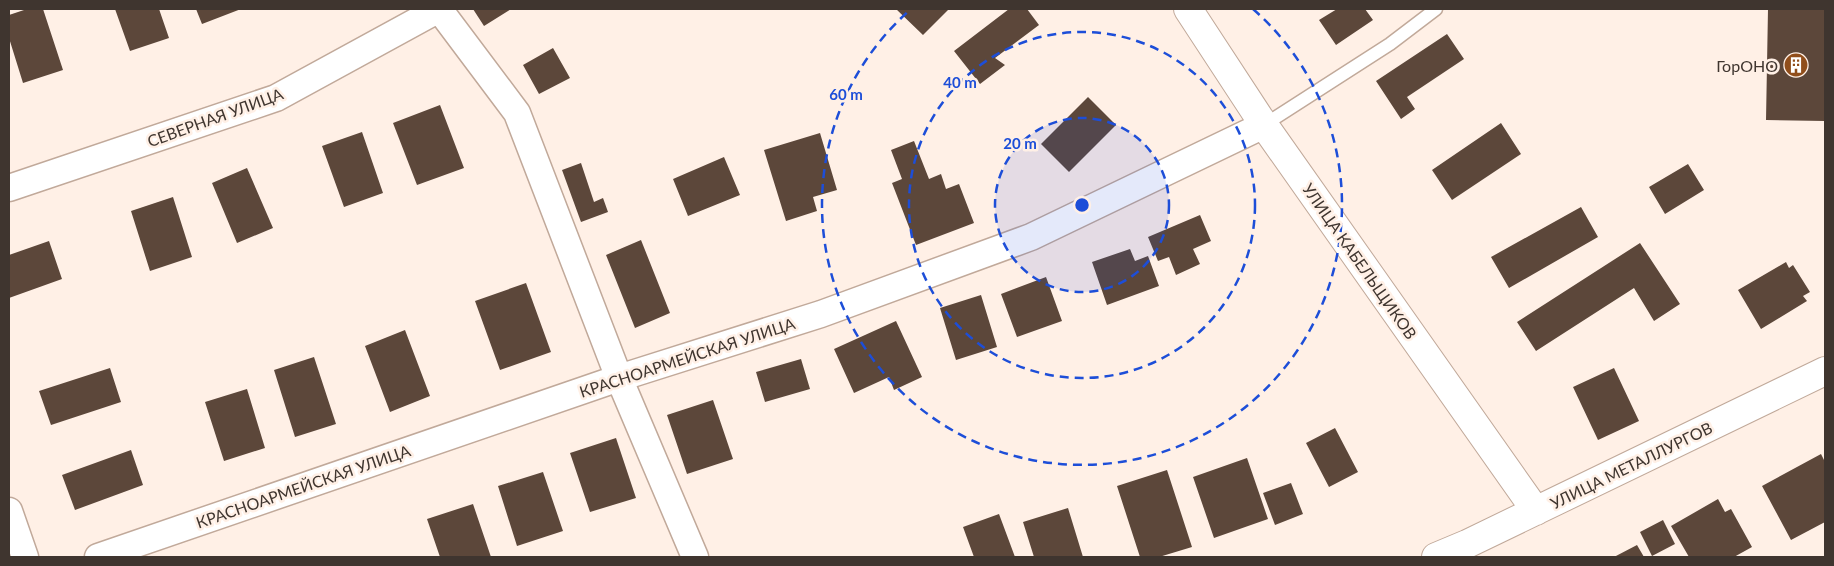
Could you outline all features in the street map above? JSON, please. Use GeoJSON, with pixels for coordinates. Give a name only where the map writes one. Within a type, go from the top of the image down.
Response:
{"type":"FeatureCollection","features":[{"type":"Feature","properties":{"kind":"street","name":"СЕВЕРНАЯ УЛИЦА"},"geometry":{"type":"LineString","coordinates":[[9,188],[276,98],[439,9]]}},
{"type":"Feature","properties":{"kind":"street"},"geometry":{"type":"LineString","coordinates":[[439,9],[516,113],[619,378],[695,557]]}},
{"type":"Feature","properties":{"kind":"street","name":"УЛИЦА КАБЕЛЬЩИКОВ"},"geometry":{"type":"LineString","coordinates":[[1188,9],[1264,125],[1536,510]]}},
{"type":"Feature","properties":{"kind":"street","name":"КРАСНОАРМЕЙСКАЯ УЛИЦА"},"geometry":{"type":"LineString","coordinates":[[98,557],[619,378],[821,314],[1031,238],[1264,125]]}},
{"type":"Feature","properties":{"kind":"street","name":"УЛИЦА МЕТАЛЛУРГОВ"},"geometry":{"type":"LineString","coordinates":[[1436,557],[1470,551],[1536,510],[1825,371]]}},
{"type":"Feature","properties":{"kind":"street"},"geometry":{"type":"LineString","coordinates":[[9,511],[25,557]]}},
{"type":"Feature","properties":{"kind":"lane"},"geometry":{"type":"LineString","coordinates":[[1264,125],[1390,44],[1436,9]]}},
{"type":"Feature","properties":{"kind":"building"},"geometry":{"type":"Polygon","coordinates":[[[27,9],[43,9],[63,70],[23,83],[9,38],[9,15],[27,9]]]}},
{"type":"Feature","properties":{"kind":"building"},"geometry":{"type":"Polygon","coordinates":[[[115,9],[159,9],[169,38],[130,51],[115,9]]]}},
{"type":"Feature","properties":{"kind":"building"},"geometry":{"type":"Polygon","coordinates":[[[196,9],[241,9],[202,24],[196,9]]]}},
{"type":"Feature","properties":{"kind":"building"},"geometry":{"type":"Polygon","coordinates":[[[473,9],[511,9],[484,26],[473,9]]]}},
{"type":"Feature","properties":{"kind":"building"},"geometry":{"type":"Polygon","coordinates":[[[896,9],[949,9],[923,35],[896,9]]]}},
{"type":"Feature","properties":{"kind":"building"},"geometry":{"type":"Polygon","coordinates":[[[1009,9],[1027,9],[1039,25],[995,58],[1005,65],[980,84],[954,51],[1009,9]]]}},
{"type":"Feature","properties":{"kind":"building"},"geometry":{"type":"Polygon","coordinates":[[[1337,9],[1365,9],[1373,20],[1336,45],[1319,20],[1337,9]]]}},
{"type":"Feature","properties":{"kind":"building","name":"ГорОНО"},"geometry":{"type":"Polygon","coordinates":[[[1768,9],[1825,9],[1825,121],[1766,120],[1768,9]]]}},
{"type":"Feature","properties":{"kind":"building"},"geometry":{"type":"Polygon","coordinates":[[[1447,34],[1464,59],[1407,97],[1415,109],[1401,119],[1376,81],[1447,34]]]}},
{"type":"Feature","properties":{"kind":"building"},"geometry":{"type":"Polygon","coordinates":[[[553,48],[570,78],[539,94],[523,65],[553,48]]]}},
{"type":"Feature","properties":{"kind":"building"},"geometry":{"type":"Polygon","coordinates":[[[1088,97],[1116,125],[1069,172],[1041,144],[1088,97]]]}},
{"type":"Feature","properties":{"kind":"building"},"geometry":{"type":"Polygon","coordinates":[[[440,105],[464,168],[417,185],[393,123],[440,105]]]}},
{"type":"Feature","properties":{"kind":"building"},"geometry":{"type":"Polygon","coordinates":[[[1501,123],[1521,154],[1452,200],[1432,170],[1501,123]]]}},
{"type":"Feature","properties":{"kind":"building"},"geometry":{"type":"Polygon","coordinates":[[[362,132],[383,193],[344,207],[322,146],[362,132]]]}},
{"type":"Feature","properties":{"kind":"building"},"geometry":{"type":"Polygon","coordinates":[[[820,133],[837,190],[813,197],[817,211],[786,221],[764,150],[820,133]]]}},
{"type":"Feature","properties":{"kind":"building"},"geometry":{"type":"Polygon","coordinates":[[[914,141],[929,179],[941,174],[946,189],[959,184],[974,223],[916,245],[892,183],[902,179],[891,150],[914,141]]]}},
{"type":"Feature","properties":{"kind":"building"},"geometry":{"type":"Polygon","coordinates":[[[724,157],[740,195],[688,216],[673,179],[724,157]]]}},
{"type":"Feature","properties":{"kind":"building"},"geometry":{"type":"Polygon","coordinates":[[[581,163],[594,202],[603,198],[608,212],[581,222],[562,170],[581,163]]]}},
{"type":"Feature","properties":{"kind":"building"},"geometry":{"type":"Polygon","coordinates":[[[1688,164],[1704,190],[1665,214],[1649,187],[1688,164]]]}},
{"type":"Feature","properties":{"kind":"building"},"geometry":{"type":"Polygon","coordinates":[[[247,168],[273,228],[237,243],[212,183],[247,168]]]}},
{"type":"Feature","properties":{"kind":"building"},"geometry":{"type":"Polygon","coordinates":[[[173,197],[192,257],[150,271],[131,211],[173,197]]]}},
{"type":"Feature","properties":{"kind":"building"},"geometry":{"type":"Polygon","coordinates":[[[1581,207],[1598,237],[1509,288],[1491,257],[1581,207]]]}},
{"type":"Feature","properties":{"kind":"building"},"geometry":{"type":"Polygon","coordinates":[[[1200,215],[1211,241],[1193,249],[1200,264],[1176,275],[1169,257],[1158,261],[1148,237],[1200,215]]]}},
{"type":"Feature","properties":{"kind":"building"},"geometry":{"type":"Polygon","coordinates":[[[641,240],[670,313],[635,328],[606,255],[641,240]]]}},
{"type":"Feature","properties":{"kind":"building"},"geometry":{"type":"Polygon","coordinates":[[[49,241],[62,279],[9,298],[9,255],[49,241]]]}},
{"type":"Feature","properties":{"kind":"building"},"geometry":{"type":"Polygon","coordinates":[[[1640,243],[1680,304],[1654,321],[1634,288],[1536,351],[1517,322],[1640,243]]]}},
{"type":"Feature","properties":{"kind":"building"},"geometry":{"type":"Polygon","coordinates":[[[1130,249],[1135,261],[1148,256],[1159,286],[1107,305],[1092,262],[1130,249]]]}},
{"type":"Feature","properties":{"kind":"building"},"geometry":{"type":"Polygon","coordinates":[[[1786,262],[1789,268],[1793,265],[1810,292],[1803,296],[1807,301],[1761,329],[1738,290],[1786,262]]]}},
{"type":"Feature","properties":{"kind":"building"},"geometry":{"type":"Polygon","coordinates":[[[1046,277],[1062,321],[1017,337],[1001,294],[1046,277]]]}},
{"type":"Feature","properties":{"kind":"building"},"geometry":{"type":"Polygon","coordinates":[[[526,283],[551,352],[500,370],[475,301],[526,283]]]}},
{"type":"Feature","properties":{"kind":"building"},"geometry":{"type":"Polygon","coordinates":[[[981,295],[997,347],[956,360],[940,308],[981,295]]]}},
{"type":"Feature","properties":{"kind":"building"},"geometry":{"type":"Polygon","coordinates":[[[896,321],[922,377],[894,390],[889,377],[854,393],[834,349],[896,321]]]}},
{"type":"Feature","properties":{"kind":"building"},"geometry":{"type":"Polygon","coordinates":[[[405,330],[430,396],[390,412],[365,346],[405,330]]]}},
{"type":"Feature","properties":{"kind":"building"},"geometry":{"type":"Polygon","coordinates":[[[314,357],[336,424],[295,437],[274,370],[314,357]]]}},
{"type":"Feature","properties":{"kind":"building"},"geometry":{"type":"Polygon","coordinates":[[[801,359],[810,389],[765,402],[756,372],[801,359]]]}},
{"type":"Feature","properties":{"kind":"building"},"geometry":{"type":"Polygon","coordinates":[[[110,368],[121,402],[51,425],[39,391],[110,368]]]}},
{"type":"Feature","properties":{"kind":"building"},"geometry":{"type":"Polygon","coordinates":[[[1614,368],[1639,421],[1598,440],[1573,387],[1614,368]]]}},
{"type":"Feature","properties":{"kind":"building"},"geometry":{"type":"Polygon","coordinates":[[[247,389],[265,448],[224,461],[205,402],[247,389]]]}},
{"type":"Feature","properties":{"kind":"building"},"geometry":{"type":"Polygon","coordinates":[[[713,400],[733,459],[687,474],[667,415],[713,400]]]}},
{"type":"Feature","properties":{"kind":"building"},"geometry":{"type":"Polygon","coordinates":[[[1335,428],[1358,472],[1329,487],[1306,443],[1335,428]]]}},
{"type":"Feature","properties":{"kind":"building"},"geometry":{"type":"Polygon","coordinates":[[[616,438],[636,498],[590,512],[570,453],[616,438]]]}},
{"type":"Feature","properties":{"kind":"building"},"geometry":{"type":"Polygon","coordinates":[[[131,450],[143,485],[75,510],[62,475],[131,450]]]}},
{"type":"Feature","properties":{"kind":"building"},"geometry":{"type":"Polygon","coordinates":[[[1821,454],[1825,462],[1825,522],[1791,540],[1762,486],[1821,454]]]}},
{"type":"Feature","properties":{"kind":"building"},"geometry":{"type":"Polygon","coordinates":[[[1247,458],[1268,519],[1214,538],[1193,477],[1247,458]]]}},
{"type":"Feature","properties":{"kind":"building"},"geometry":{"type":"Polygon","coordinates":[[[1167,470],[1192,547],[1159,557],[1140,557],[1117,486],[1167,470]]]}},
{"type":"Feature","properties":{"kind":"building"},"geometry":{"type":"Polygon","coordinates":[[[543,472],[563,531],[517,546],[498,486],[543,472]]]}},
{"type":"Feature","properties":{"kind":"building"},"geometry":{"type":"Polygon","coordinates":[[[1291,483],[1303,514],[1275,525],[1263,493],[1291,483]]]}},
{"type":"Feature","properties":{"kind":"building"},"geometry":{"type":"Polygon","coordinates":[[[1718,499],[1725,512],[1731,509],[1752,547],[1734,557],[1689,557],[1671,526],[1718,499]]]}},
{"type":"Feature","properties":{"kind":"building"},"geometry":{"type":"Polygon","coordinates":[[[473,504],[491,557],[440,557],[427,519],[473,504]]]}},
{"type":"Feature","properties":{"kind":"building"},"geometry":{"type":"Polygon","coordinates":[[[1068,508],[1083,557],[1034,557],[1023,522],[1068,508]]]}},
{"type":"Feature","properties":{"kind":"building"},"geometry":{"type":"Polygon","coordinates":[[[999,514],[1015,557],[974,557],[963,527],[999,514]]]}},
{"type":"Feature","properties":{"kind":"building"},"geometry":{"type":"Polygon","coordinates":[[[1663,520],[1675,544],[1652,556],[1640,532],[1663,520]]]}},
{"type":"Feature","properties":{"kind":"building"},"geometry":{"type":"Polygon","coordinates":[[[1637,545],[1644,557],[1614,557],[1637,545]]]}},
{"type":"Feature","properties":{"kind":"place","name":"ГорОНО"},"geometry":{"type":"Point","coordinates":[1796,65]}}]}
